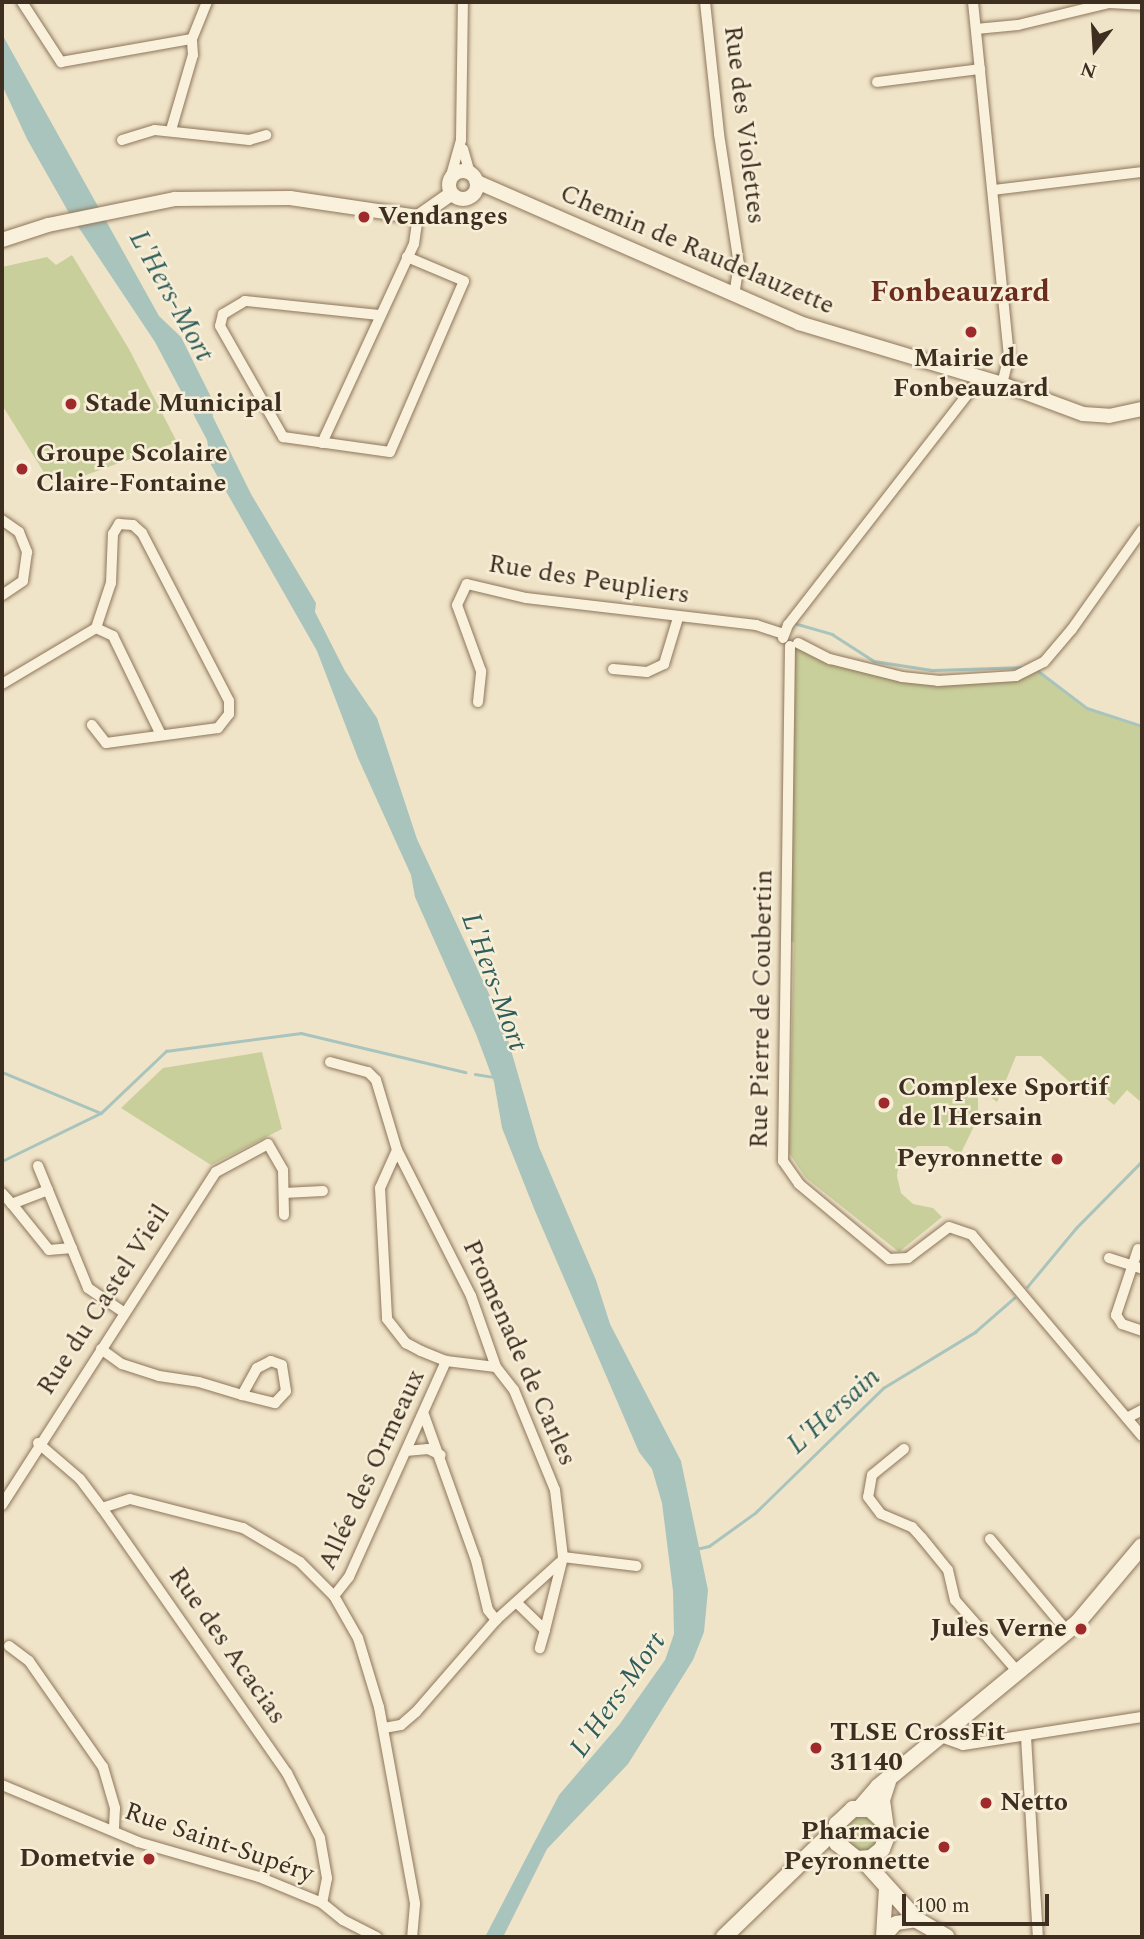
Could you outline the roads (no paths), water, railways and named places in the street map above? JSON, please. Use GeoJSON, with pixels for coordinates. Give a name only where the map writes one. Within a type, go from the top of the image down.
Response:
{"type":"FeatureCollection","features":[{"type":"Feature","properties":{"kind":"main road"},"geometry":{"type":"LineString","coordinates":[[860,1808],[1067,1631],[1107,1593],[1142,1546]]}},
{"type":"Feature","properties":{"kind":"main road"},"geometry":{"type":"LineString","coordinates":[[888,1782],[882,1800],[887,1836],[882,1849],[886,1872],[922,1922]]}},
{"type":"Feature","properties":{"kind":"main road"},"geometry":{"type":"LineString","coordinates":[[724,1937],[807,1859],[835,1829],[846,1812],[860,1808],[870,1809],[884,1822]]}},
{"type":"Feature","properties":{"kind":"main road"},"geometry":{"type":"LineString","coordinates":[[835,1829],[837,1843],[845,1854]]}},
{"type":"Feature","properties":{"kind":"main road"},"geometry":{"type":"LineString","coordinates":[[863,1860],[882,1849]]}},
{"type":"Feature","properties":{"kind":"main road"},"geometry":{"type":"LineString","coordinates":[[807,1859],[845,1854],[863,1860],[886,1888],[922,1922],[946,1937]]}},
{"type":"Feature","properties":{"kind":"street"},"geometry":{"type":"LineString","coordinates":[[22,2],[61,62],[192,39]]}},
{"type":"Feature","properties":{"kind":"street"},"geometry":{"type":"LineString","coordinates":[[171,130],[193,55],[192,39],[207,2]]}},
{"type":"Feature","properties":{"kind":"street"},"geometry":{"type":"LineString","coordinates":[[451,194],[450,178],[461,140],[463,2]]}},
{"type":"Feature","properties":{"kind":"street","name":"Rue des Violettes"},"geometry":{"type":"LineString","coordinates":[[705,2],[719,134],[739,264],[734,295]]}},
{"type":"Feature","properties":{"kind":"street"},"geometry":{"type":"LineString","coordinates":[[973,2],[1009,356],[1002,384]]}},
{"type":"Feature","properties":{"kind":"street"},"geometry":{"type":"LineString","coordinates":[[976,29],[1018,25],[1109,3],[1142,5]]}},
{"type":"Feature","properties":{"kind":"street"},"geometry":{"type":"LineString","coordinates":[[877,82],[981,69]]}},
{"type":"Feature","properties":{"kind":"street"},"geometry":{"type":"LineString","coordinates":[[122,140],[140,132],[171,130],[249,140],[266,135]]}},
{"type":"Feature","properties":{"kind":"street"},"geometry":{"type":"LineString","coordinates":[[322,443],[407,257],[418,217],[451,194],[469,198],[473,177],[461,140]]}},
{"type":"Feature","properties":{"kind":"street"},"geometry":{"type":"LineString","coordinates":[[450,178],[459,172],[473,177]]}},
{"type":"Feature","properties":{"kind":"street"},"geometry":{"type":"LineString","coordinates":[[993,190],[1142,172]]}},
{"type":"Feature","properties":{"kind":"street","name":"Chemin de Raudelauzette"},"geometry":{"type":"LineString","coordinates":[[473,177],[799,323],[1002,384],[1083,414],[1109,416],[1142,409]]}},
{"type":"Feature","properties":{"kind":"street"},"geometry":{"type":"LineString","coordinates":[[2,240],[48,225],[176,199],[290,198],[418,217]]}},
{"type":"Feature","properties":{"kind":"street"},"geometry":{"type":"LineString","coordinates":[[379,315],[246,301],[223,314],[220,326],[283,437],[390,452],[464,281],[407,257]]}},
{"type":"Feature","properties":{"kind":"street"},"geometry":{"type":"LineString","coordinates":[[980,378],[794,616],[786,632],[794,644],[830,659],[902,677],[938,681],[1016,676],[1044,662],[1072,629],[1142,530]]}},
{"type":"Feature","properties":{"kind":"street"},"geometry":{"type":"LineString","coordinates":[[2,520],[19,532],[27,552],[23,581],[2,595]]}},
{"type":"Feature","properties":{"kind":"street"},"geometry":{"type":"LineString","coordinates":[[2,684],[96,628],[111,583],[113,534],[119,524],[133,525],[142,533],[229,701],[229,714],[218,728],[106,743],[92,726]]}},
{"type":"Feature","properties":{"kind":"street","name":"Rue des Peupliers"},"geometry":{"type":"LineString","coordinates":[[478,702],[481,671],[457,605],[467,584],[526,598],[678,618],[756,625],[786,632]]}},
{"type":"Feature","properties":{"kind":"street"},"geometry":{"type":"LineString","coordinates":[[613,669],[647,672],[664,664],[678,618]]}},
{"type":"Feature","properties":{"kind":"street"},"geometry":{"type":"LineString","coordinates":[[96,628],[113,636],[161,735]]}},
{"type":"Feature","properties":{"kind":"street","name":"Rue Pierre de Coubertin"},"geometry":{"type":"LineString","coordinates":[[794,644],[783,1161],[799,1184],[889,1259],[908,1258],[944,1229],[957,1228],[972,1235],[1142,1436]]}},
{"type":"Feature","properties":{"kind":"street","name":"Promenade de Carles"},"geometry":{"type":"LineString","coordinates":[[330,1062],[368,1072],[376,1080],[397,1150],[471,1296],[496,1367],[514,1390],[555,1490],[564,1557]]}},
{"type":"Feature","properties":{"kind":"street","name":"Rue du Castel Vieil"},"geometry":{"type":"LineString","coordinates":[[2,1503],[122,1312],[216,1172],[268,1144],[283,1170],[284,1193]]}},
{"type":"Feature","properties":{"kind":"street"},"geometry":{"type":"LineString","coordinates":[[397,1150],[380,1188],[387,1319],[406,1343],[446,1361],[496,1367]]}},
{"type":"Feature","properties":{"kind":"street"},"geometry":{"type":"LineString","coordinates":[[38,1166],[88,1288],[122,1312]]}},
{"type":"Feature","properties":{"kind":"street"},"geometry":{"type":"LineString","coordinates":[[387,1173],[411,1173]]}},
{"type":"Feature","properties":{"kind":"street"},"geometry":{"type":"LineString","coordinates":[[12,1204],[48,1190]]}},
{"type":"Feature","properties":{"kind":"street"},"geometry":{"type":"LineString","coordinates":[[284,1215],[284,1193],[323,1191]]}},
{"type":"Feature","properties":{"kind":"street"},"geometry":{"type":"LineString","coordinates":[[2,1193],[49,1250],[72,1248]]}},
{"type":"Feature","properties":{"kind":"street"},"geometry":{"type":"LineString","coordinates":[[1138,1249],[1137,1268],[1116,1315],[1122,1324],[1142,1331]]}},
{"type":"Feature","properties":{"kind":"street"},"geometry":{"type":"LineString","coordinates":[[1109,1258],[1137,1268]]}},
{"type":"Feature","properties":{"kind":"street"},"geometry":{"type":"LineString","coordinates":[[101,1349],[122,1364],[243,1395],[275,1403],[284,1398],[286,1376],[282,1365],[271,1362],[257,1368],[243,1395]]}},
{"type":"Feature","properties":{"kind":"street","name":"Allée des Ormeaux"},"geometry":{"type":"LineString","coordinates":[[334,1596],[349,1577],[446,1361]]}},
{"type":"Feature","properties":{"kind":"street"},"geometry":{"type":"LineString","coordinates":[[1128,1418],[1142,1410]]}},
{"type":"Feature","properties":{"kind":"street"},"geometry":{"type":"LineString","coordinates":[[424,1415],[441,1455],[488,1610],[496,1620]]}},
{"type":"Feature","properties":{"kind":"street","name":"Rue des Acacias"},"geometry":{"type":"LineString","coordinates":[[38,1443],[80,1479],[102,1508],[287,1773],[320,1838],[327,1878],[322,1903]]}},
{"type":"Feature","properties":{"kind":"street"},"geometry":{"type":"LineString","coordinates":[[406,1451],[428,1449],[441,1455]]}},
{"type":"Feature","properties":{"kind":"street"},"geometry":{"type":"LineString","coordinates":[[904,1449],[872,1475],[868,1497],[881,1514],[912,1527],[922,1538],[948,1570],[956,1600],[1019,1673]]}},
{"type":"Feature","properties":{"kind":"street"},"geometry":{"type":"LineString","coordinates":[[2,1478],[13,1482]]}},
{"type":"Feature","properties":{"kind":"street"},"geometry":{"type":"LineString","coordinates":[[102,1508],[130,1499],[243,1528],[300,1562],[334,1596],[358,1638],[384,1728],[415,1905],[412,1937]]}},
{"type":"Feature","properties":{"kind":"street"},"geometry":{"type":"LineString","coordinates":[[990,1539],[1067,1631]]}},
{"type":"Feature","properties":{"kind":"street"},"geometry":{"type":"LineString","coordinates":[[564,1557],[636,1566]]}},
{"type":"Feature","properties":{"kind":"street"},"geometry":{"type":"LineString","coordinates":[[384,1728],[401,1725],[416,1712],[496,1620],[564,1557]]}},
{"type":"Feature","properties":{"kind":"street"},"geometry":{"type":"LineString","coordinates":[[540,1648],[564,1557]]}},
{"type":"Feature","properties":{"kind":"street"},"geometry":{"type":"LineString","coordinates":[[517,1603],[545,1630]]}},
{"type":"Feature","properties":{"kind":"street"},"geometry":{"type":"LineString","coordinates":[[9,1646],[29,1661],[103,1768],[115,1808],[114,1829]]}},
{"type":"Feature","properties":{"kind":"street"},"geometry":{"type":"LineString","coordinates":[[941,1737],[963,1745],[1142,1717]]}},
{"type":"Feature","properties":{"kind":"street"},"geometry":{"type":"LineString","coordinates":[[1026,1737],[1040,1923],[1038,1937]]}},
{"type":"Feature","properties":{"kind":"street","name":"Rue Saint-Supéry"},"geometry":{"type":"LineString","coordinates":[[2,1784],[83,1822],[114,1829],[138,1842],[229,1865],[322,1903],[343,1920],[377,1937]]}},
{"type":"Feature","properties":{"kind":"street"},"geometry":{"type":"LineString","coordinates":[[883,1937],[886,1888]]}},
{"type":"Feature","properties":{"kind":"street"},"geometry":{"type":"LineString","coordinates":[[883,1937],[896,1923],[922,1922]]}},
{"type":"Feature","properties":{"kind":"street"},"geometry":{"type":"LineString","coordinates":[[1040,1923],[1046,1937]]}},
{"type":"Feature","properties":{"kind":"water"},"geometry":{"type":"Polygon","coordinates":[[[2,34],[159,316],[181,337],[211,397],[213,417],[251,494],[316,603],[315,612],[345,671],[377,718],[417,839],[504,1026],[539,1147],[596,1280],[610,1324],[681,1461],[708,1590],[704,1632],[693,1660],[628,1764],[547,1849],[503,1937],[485,1937],[559,1795],[619,1725],[665,1660],[674,1634],[673,1591],[662,1503],[652,1469],[639,1452],[535,1211],[502,1128],[494,1082],[476,1034],[415,897],[411,875],[358,758],[317,651],[211,465],[207,440],[155,342],[69,213],[27,139],[2,85],[2,34]]]}},
{"type":"Feature","properties":{"kind":"waterway","name":"L'Hersain"},"geometry":{"type":"LineString","coordinates":[[794,623],[832,634],[874,661],[933,670],[1028,667]]}},
{"type":"Feature","properties":{"kind":"waterway","name":"L'Hersain"},"geometry":{"type":"LineString","coordinates":[[1037,670],[1087,708],[1142,726]]}},
{"type":"Feature","properties":{"kind":"waterway"},"geometry":{"type":"LineString","coordinates":[[2,1161],[101,1113],[166,1051],[301,1033],[465,1072]]}},
{"type":"Feature","properties":{"kind":"waterway"},"geometry":{"type":"LineString","coordinates":[[2,1072],[101,1113]]}},
{"type":"Feature","properties":{"kind":"waterway"},"geometry":{"type":"LineString","coordinates":[[475,1074],[493,1077]]}},
{"type":"Feature","properties":{"kind":"waterway","name":"L'Hersain"},"geometry":{"type":"LineString","coordinates":[[1027,1287],[1076,1228],[1142,1161]]}},
{"type":"Feature","properties":{"kind":"waterway","name":"L'Hersain"},"geometry":{"type":"LineString","coordinates":[[696,1549],[709,1546],[755,1513],[883,1388],[975,1332],[1014,1298]]}},
{"type":"Feature","properties":{"kind":"place","name":"Vendanges"},"geometry":{"type":"Point","coordinates":[364,217]}},
{"type":"Feature","properties":{"kind":"place","name":"Mairie de Fonbeauzard"},"geometry":{"type":"Point","coordinates":[971,332]}},
{"type":"Feature","properties":{"kind":"place","name":"Stade Municipal"},"geometry":{"type":"Point","coordinates":[71,404]}},
{"type":"Feature","properties":{"kind":"place","name":"Groupe Scolaire Claire-Fontaine"},"geometry":{"type":"Point","coordinates":[22,469]}},
{"type":"Feature","properties":{"kind":"place","name":"Complexe Sportif de l'Hersain"},"geometry":{"type":"Point","coordinates":[884,1103]}},
{"type":"Feature","properties":{"kind":"place","name":"Peyronnette"},"geometry":{"type":"Point","coordinates":[1057,1159]}},
{"type":"Feature","properties":{"kind":"place","name":"Jules Verne"},"geometry":{"type":"Point","coordinates":[1081,1629]}},
{"type":"Feature","properties":{"kind":"place","name":"TLSE CrossFit 31140"},"geometry":{"type":"Point","coordinates":[816,1748]}},
{"type":"Feature","properties":{"kind":"place","name":"Netto"},"geometry":{"type":"Point","coordinates":[986,1803]}},
{"type":"Feature","properties":{"kind":"place","name":"Pharmacie Peyronnette"},"geometry":{"type":"Point","coordinates":[944,1847]}},
{"type":"Feature","properties":{"kind":"place","name":"Dometvie"},"geometry":{"type":"Point","coordinates":[149,1859]}},
{"type":"Feature","properties":{"kind":"district","name":"Fonbeauzard"},"geometry":{"type":"Point","coordinates":[960,292]}},
{"type":"Feature","properties":{"kind":"water label","name":"L'Hers-Mort"},"geometry":{"type":"Point","coordinates":[171,296]}},
{"type":"Feature","properties":{"kind":"water label","name":"L'Hers-Mort"},"geometry":{"type":"Point","coordinates":[494,982]}},
{"type":"Feature","properties":{"kind":"water label","name":"L'Hers-Mort"},"geometry":{"type":"Point","coordinates":[618,1695]}}]}
